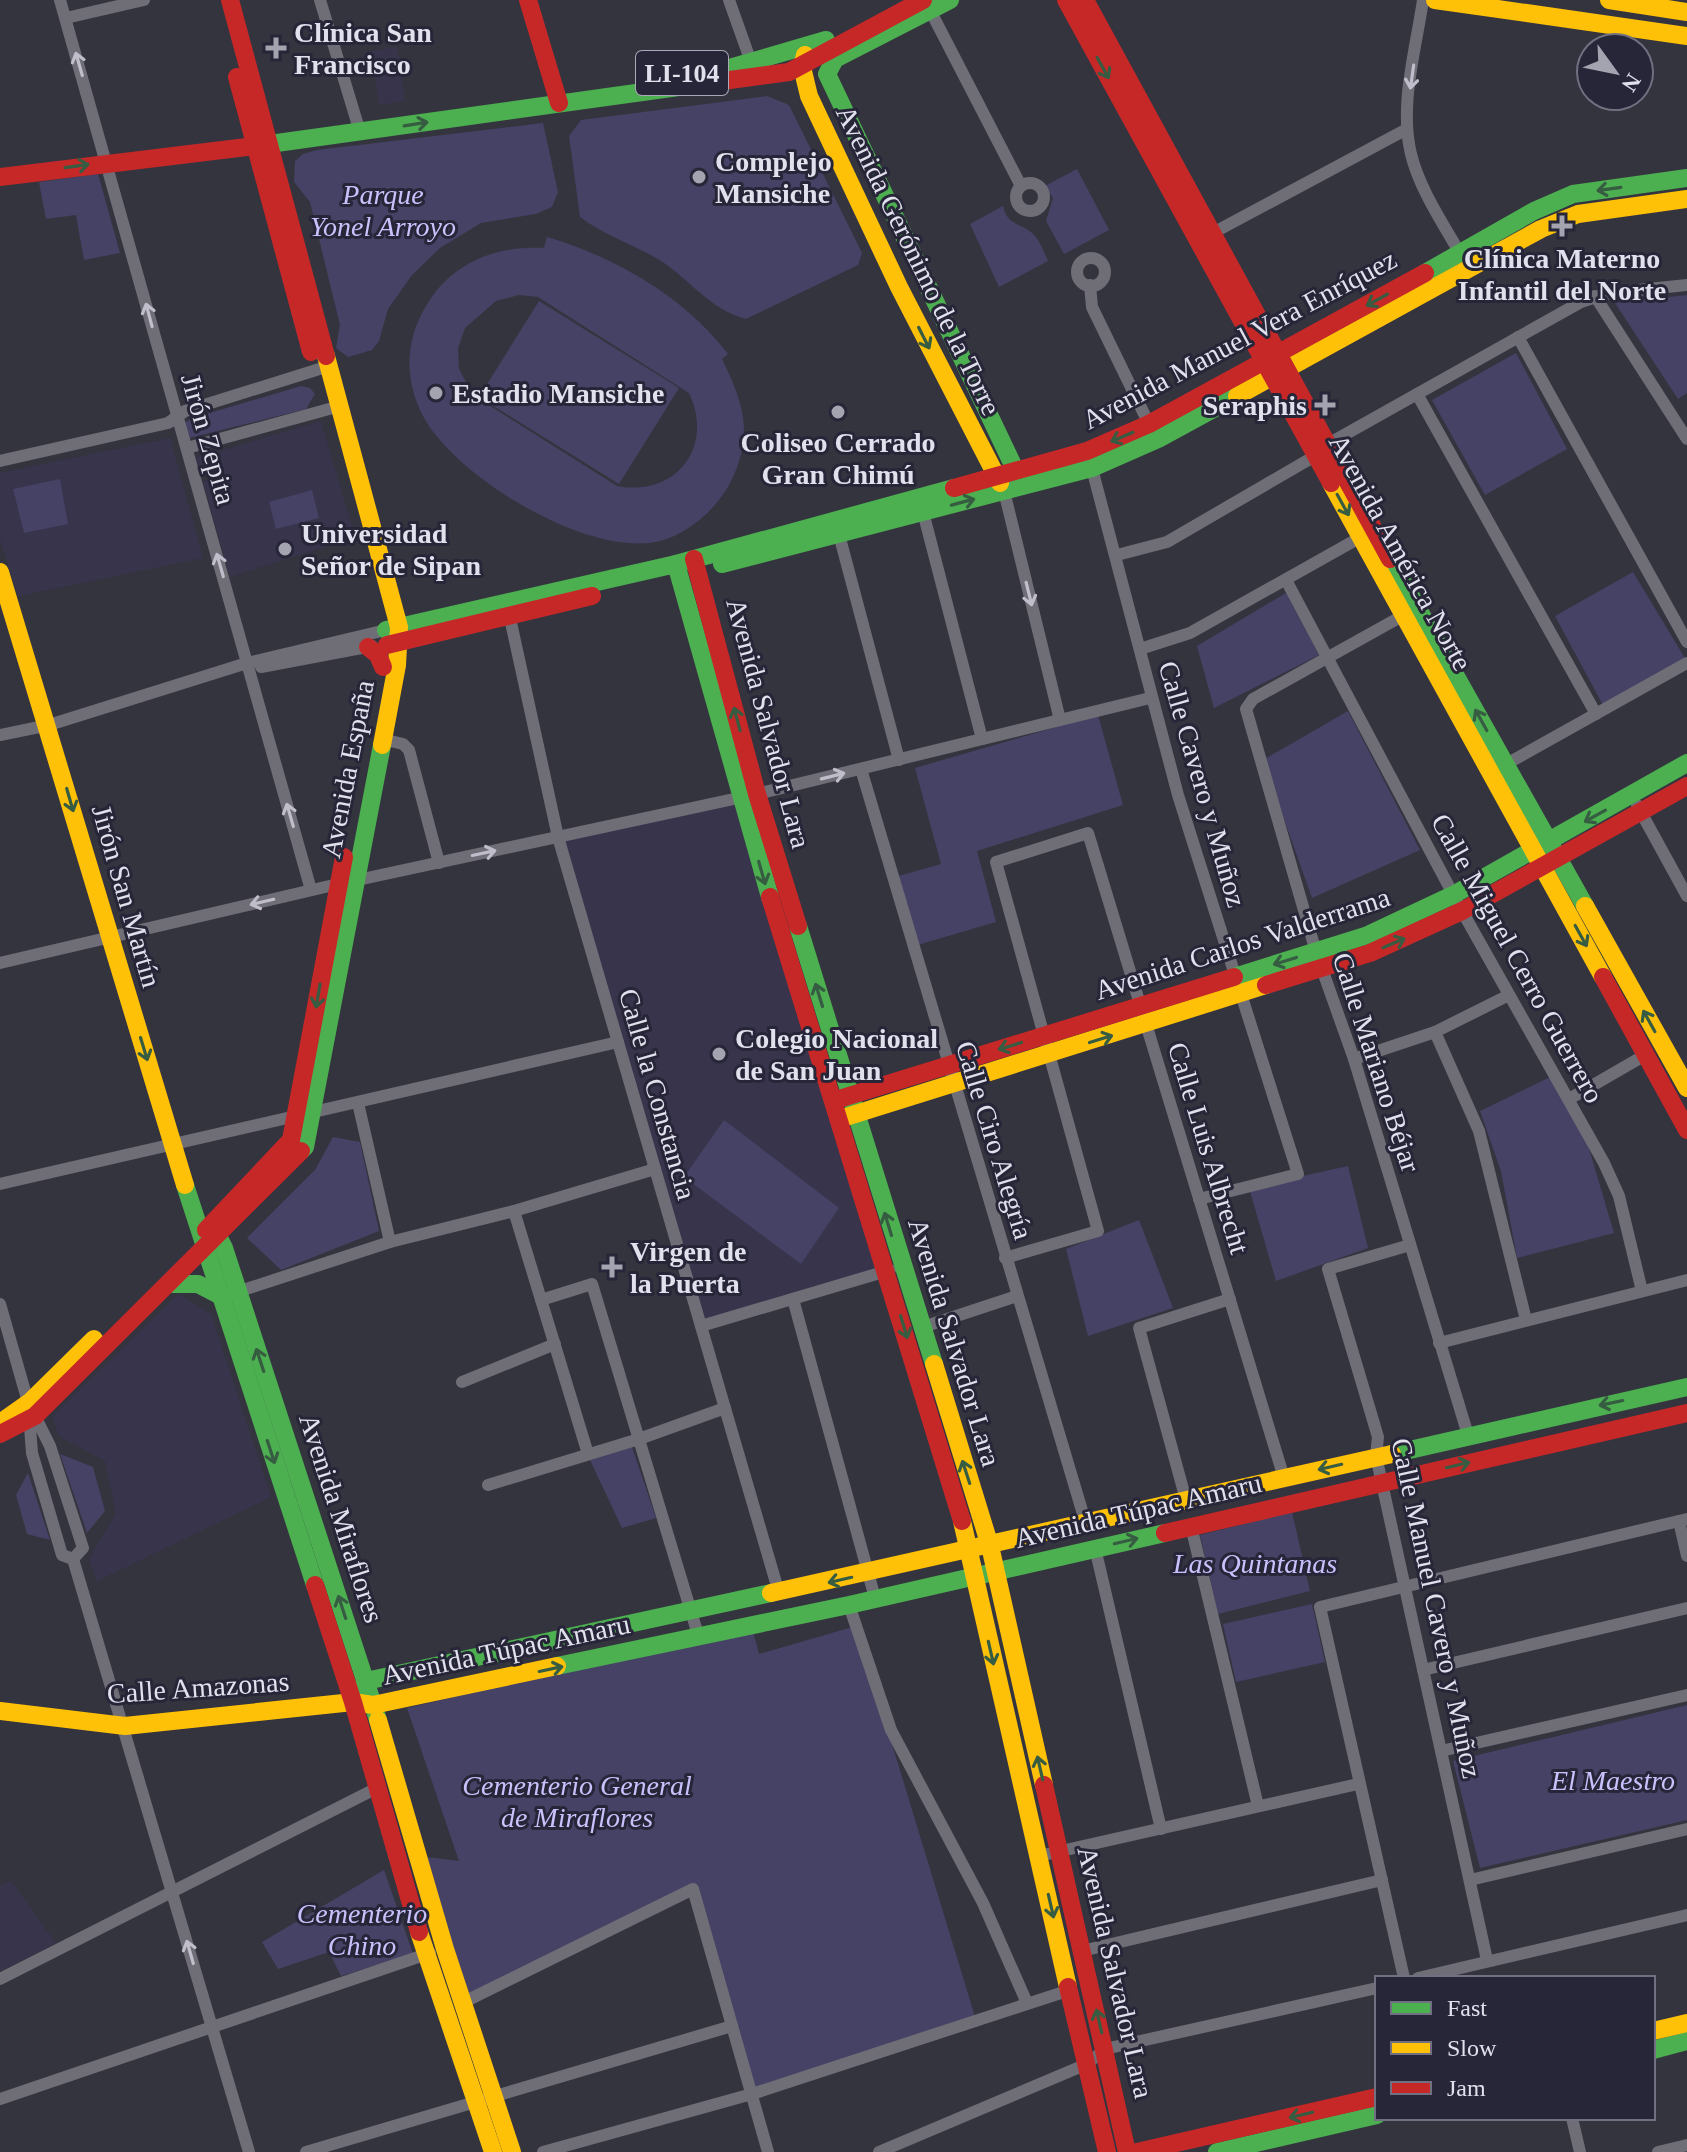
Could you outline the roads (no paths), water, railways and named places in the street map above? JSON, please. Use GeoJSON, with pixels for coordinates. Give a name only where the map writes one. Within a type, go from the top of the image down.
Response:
{"type":"FeatureCollection","features":[{"type":"Feature","properties":{"kind":"main road","name":"Avenida España"},"geometry":{"type":"LineString","coordinates":[[216,0],[262,145],[333,408],[388,638],[382,739],[346,882]]}},
{"type":"Feature","properties":{"kind":"main road","name":"Avenida España"},"geometry":{"type":"LineString","coordinates":[[230,0],[262,145]]}},
{"type":"Feature","properties":{"kind":"main road"},"geometry":{"type":"LineString","coordinates":[[528,0],[557,96]]}},
{"type":"Feature","properties":{"kind":"main road","name":"LI-104"},"geometry":{"type":"LineString","coordinates":[[262,145],[482,114],[498,99],[557,96],[789,72],[804,57],[856,31],[902,0]]}},
{"type":"Feature","properties":{"kind":"main road"},"geometry":{"type":"LineString","coordinates":[[856,31],[927,5],[950,0]]}},
{"type":"Feature","properties":{"kind":"main road","name":"Avenida América Norte"},"geometry":{"type":"LineString","coordinates":[[1066,0],[1160,155],[1551,864],[1687,1088]]}},
{"type":"Feature","properties":{"kind":"main road","name":"Avenida América Norte"},"geometry":{"type":"LineString","coordinates":[[1085,0],[1160,155]]}},
{"type":"Feature","properties":{"kind":"main road"},"geometry":{"type":"LineString","coordinates":[[1435,0],[1687,36]]}},
{"type":"Feature","properties":{"kind":"main road"},"geometry":{"type":"LineString","coordinates":[[1609,0],[1687,12]]}},
{"type":"Feature","properties":{"kind":"main road","name":"Avenida Gerónimo de la Torre"},"geometry":{"type":"LineString","coordinates":[[927,5],[835,59],[827,68],[827,74],[1010,481]]}},
{"type":"Feature","properties":{"kind":"main road"},"geometry":{"type":"LineString","coordinates":[[1573,20],[1584,31],[1687,47]]}},
{"type":"Feature","properties":{"kind":"main road","name":"LI-104"},"geometry":{"type":"LineString","coordinates":[[557,96],[751,62],[804,57]]}},
{"type":"Feature","properties":{"kind":"main road","name":"Avenida Gerónimo de la Torre"},"geometry":{"type":"LineString","coordinates":[[804,57],[815,111],[978,445],[1010,481]]}},
{"type":"Feature","properties":{"kind":"main road"},"geometry":{"type":"LineString","coordinates":[[0,177],[262,145]]}},
{"type":"Feature","properties":{"kind":"main road","name":"Avenida Manuel Vera Enríquez"},"geometry":{"type":"LineString","coordinates":[[1464,262],[1534,211],[1573,194],[1687,179]]}},
{"type":"Feature","properties":{"kind":"main road","name":"Avenida Manuel Vera Enríquez"},"geometry":{"type":"LineString","coordinates":[[837,527],[923,512],[1010,481],[1089,460],[1131,453],[1277,365],[1464,262],[1578,214],[1687,199]]}},
{"type":"Feature","properties":{"kind":"main road","name":"Avenida Manuel Vera Enríquez"},"geometry":{"type":"LineString","coordinates":[[1089,460],[1149,424],[1277,365]]}},
{"type":"Feature","properties":{"kind":"main road"},"geometry":{"type":"LineString","coordinates":[[961,485],[975,468],[978,445]]}},
{"type":"Feature","properties":{"kind":"main road","name":"Avenida América Norte"},"geometry":{"type":"LineString","coordinates":[[1322,450],[1361,537],[1404,615],[1498,769]]}},
{"type":"Feature","properties":{"kind":"main road","name":"Avenida Manuel Vera Enríquez"},"geometry":{"type":"LineString","coordinates":[[388,638],[751,550],[837,527],[961,485],[1010,481]]}},
{"type":"Feature","properties":{"kind":"main road","name":"Avenida Salvador Lara"},"geometry":{"type":"LineString","coordinates":[[687,567],[749,796],[790,968],[844,1108]]}},
{"type":"Feature","properties":{"kind":"main road","name":"Jirón San Martín"},"geometry":{"type":"LineString","coordinates":[[0,572],[49,725],[173,1147],[209,1236]]}},
{"type":"Feature","properties":{"kind":"main road","name":"Avenida España"},"geometry":{"type":"LineString","coordinates":[[0,1423],[31,1413],[209,1236],[300,1154],[304,1116],[383,667],[378,655],[388,638]]}},
{"type":"Feature","properties":{"kind":"main road","name":"Avenida Carlos Valderrama"},"geometry":{"type":"LineString","coordinates":[[844,1108],[952,1085],[1323,971],[1420,933],[1541,846],[1687,763]]}},
{"type":"Feature","properties":{"kind":"main road","name":"Avenida Carlos Valderrama"},"geometry":{"type":"LineString","coordinates":[[844,1108],[947,1065],[1316,952],[1458,903],[1551,864],[1687,786]]}},
{"type":"Feature","properties":{"kind":"main road","name":"Avenida Salvador Lara"},"geometry":{"type":"LineString","coordinates":[[749,796],[809,962],[844,1108],[894,1269],[971,1550],[1002,1704],[1107,2152]]}},
{"type":"Feature","properties":{"kind":"main road","name":"Avenida América Norte"},"geometry":{"type":"LineString","coordinates":[[1551,864],[1647,1054],[1681,1100],[1687,1130]]}},
{"type":"Feature","properties":{"kind":"main road"},"geometry":{"type":"LineString","coordinates":[[790,968],[809,962]]}},
{"type":"Feature","properties":{"kind":"main road","name":"Avenida España"},"geometry":{"type":"LineString","coordinates":[[0,1434],[31,1413],[169,1284],[209,1236]]}},
{"type":"Feature","properties":{"kind":"main road","name":"Avenida Miraflores"},"geometry":{"type":"LineString","coordinates":[[209,1236],[323,1551],[366,1681],[409,1859],[436,1952],[484,2097],[512,2152]]}},
{"type":"Feature","properties":{"kind":"main road","name":"Avenida Salvador Lara"},"geometry":{"type":"LineString","coordinates":[[894,1269],[920,1328],[990,1546],[1127,2152]]}},
{"type":"Feature","properties":{"kind":"main road"},"geometry":{"type":"LineString","coordinates":[[169,1284],[198,1284],[230,1294]]}},
{"type":"Feature","properties":{"kind":"main road","name":"Avenida Miraflores"},"geometry":{"type":"LineString","coordinates":[[230,1294],[305,1557],[353,1702],[377,1788],[409,1859]]}},
{"type":"Feature","properties":{"kind":"main road","name":"Avenida Túpac Amaru"},"geometry":{"type":"LineString","coordinates":[[1687,1387],[691,1613],[366,1681],[353,1702],[373,1705],[699,1638],[1687,1413]]}},
{"type":"Feature","properties":{"kind":"main road"},"geometry":{"type":"LineString","coordinates":[[305,1557],[323,1551]]}},
{"type":"Feature","properties":{"kind":"main road"},"geometry":{"type":"LineString","coordinates":[[468,1658],[474,1684]]}},
{"type":"Feature","properties":{"kind":"main road"},"geometry":{"type":"LineString","coordinates":[[1002,1704],[1024,1698]]}},
{"type":"Feature","properties":{"kind":"main road","name":"Calle Amazonas"},"geometry":{"type":"LineString","coordinates":[[0,1711],[125,1726],[353,1702]]}},
{"type":"Feature","properties":{"kind":"main road","name":"Avenida Miraflores"},"geometry":{"type":"LineString","coordinates":[[436,1952],[462,2003],[493,2152]]}},
{"type":"Feature","properties":{"kind":"main road"},"geometry":{"type":"LineString","coordinates":[[1655,2031],[1687,2023]]}},
{"type":"Feature","properties":{"kind":"main road"},"geometry":{"type":"LineString","coordinates":[[1655,2049],[1687,2041]]}},
{"type":"Feature","properties":{"kind":"main road"},"geometry":{"type":"LineString","coordinates":[[1217,2152],[1255,2134],[1375,2098]]}},
{"type":"Feature","properties":{"kind":"main road"},"geometry":{"type":"LineString","coordinates":[[1137,2152],[1375,2115]]}},
{"type":"Feature","properties":{"kind":"street","name":"Jirón Zepita"},"geometry":{"type":"LineString","coordinates":[[60,0],[311,890]]}},
{"type":"Feature","properties":{"kind":"street"},"geometry":{"type":"LineString","coordinates":[[66,18],[144,0]]}},
{"type":"Feature","properties":{"kind":"street"},"geometry":{"type":"LineString","coordinates":[[320,0],[360,132]]}},
{"type":"Feature","properties":{"kind":"street"},"geometry":{"type":"LineString","coordinates":[[729,0],[751,62]]}},
{"type":"Feature","properties":{"kind":"street"},"geometry":{"type":"LineString","coordinates":[[1423,0],[1407,129],[1423,185],[1464,262]]}},
{"type":"Feature","properties":{"kind":"street"},"geometry":{"type":"LineString","coordinates":[[927,5],[1021,186]]}},
{"type":"Feature","properties":{"kind":"street"},"geometry":{"type":"LineString","coordinates":[[1205,236],[1407,129]]}},
{"type":"Feature","properties":{"kind":"street"},"geometry":{"type":"LineString","coordinates":[[1090,285],[1092,307],[1149,424]]}},
{"type":"Feature","properties":{"kind":"street"},"geometry":{"type":"LineString","coordinates":[[1117,555],[1167,542],[1417,394],[1595,296],[1687,285]]}},
{"type":"Feature","properties":{"kind":"street"},"geometry":{"type":"LineString","coordinates":[[1595,296],[1687,439]]}},
{"type":"Feature","properties":{"kind":"street"},"geometry":{"type":"LineString","coordinates":[[1518,337],[1687,642]]}},
{"type":"Feature","properties":{"kind":"street"},"geometry":{"type":"LineString","coordinates":[[0,461],[168,423],[185,411],[322,368]]}},
{"type":"Feature","properties":{"kind":"street"},"geometry":{"type":"LineString","coordinates":[[1417,394],[1596,714]]}},
{"type":"Feature","properties":{"kind":"street"},"geometry":{"type":"LineString","coordinates":[[187,448],[333,408]]}},
{"type":"Feature","properties":{"kind":"street","name":"Calle Cavero y Muñoz"},"geometry":{"type":"LineString","coordinates":[[1089,460],[1117,555],[1150,698],[1298,1174],[1199,1199]]}},
{"type":"Feature","properties":{"kind":"street"},"geometry":{"type":"LineString","coordinates":[[1010,481],[1060,720]]}},
{"type":"Feature","properties":{"kind":"street"},"geometry":{"type":"LineString","coordinates":[[923,512],[982,739]]}},
{"type":"Feature","properties":{"kind":"street"},"geometry":{"type":"LineString","coordinates":[[837,527],[899,760]]}},
{"type":"Feature","properties":{"kind":"street"},"geometry":{"type":"LineString","coordinates":[[1140,649],[1190,633],[1361,537]]}},
{"type":"Feature","properties":{"kind":"street","name":"Calle Miguel Cerro Guerrero"},"geometry":{"type":"LineString","coordinates":[[1286,580],[1619,1196],[1642,1291]]}},
{"type":"Feature","properties":{"kind":"street","name":"Calle la Constancia"},"geometry":{"type":"LineString","coordinates":[[508,610],[558,837],[779,1593]]}},
{"type":"Feature","properties":{"kind":"street"},"geometry":{"type":"LineString","coordinates":[[1327,657],[1404,615]]}},
{"type":"Feature","properties":{"kind":"street"},"geometry":{"type":"LineString","coordinates":[[247,663],[257,668],[388,638]]}},
{"type":"Feature","properties":{"kind":"street"},"geometry":{"type":"LineString","coordinates":[[0,735],[49,725],[247,663],[388,638]]}},
{"type":"Feature","properties":{"kind":"street","name":"Calle Mariano Béjar"},"geometry":{"type":"LineString","coordinates":[[1327,657],[1248,704],[1246,709],[1316,952],[1354,1059],[1468,1435]]}},
{"type":"Feature","properties":{"kind":"street"},"geometry":{"type":"LineString","coordinates":[[1498,769],[1687,663]]}},
{"type":"Feature","properties":{"kind":"street"},"geometry":{"type":"LineString","coordinates":[[0,963],[346,882],[749,796],[1150,698]]}},
{"type":"Feature","properties":{"kind":"street"},"geometry":{"type":"LineString","coordinates":[[382,739],[403,744],[409,750],[439,863]]}},
{"type":"Feature","properties":{"kind":"street","name":"Calle Ciro Alegría"},"geometry":{"type":"LineString","coordinates":[[861,769],[952,1085],[1086,1524]]}},
{"type":"Feature","properties":{"kind":"street"},"geometry":{"type":"LineString","coordinates":[[1631,795],[1686,892]]}},
{"type":"Feature","properties":{"kind":"street","name":"Calle Luis Albrecht"},"geometry":{"type":"LineString","coordinates":[[1043,1035],[996,862],[1088,833],[1284,1478]]}},
{"type":"Feature","properties":{"kind":"street"},"geometry":{"type":"LineString","coordinates":[[1354,1059],[1435,1032],[1509,995]]}},
{"type":"Feature","properties":{"kind":"street"},"geometry":{"type":"LineString","coordinates":[[1435,1032],[1479,1131],[1526,1320]]}},
{"type":"Feature","properties":{"kind":"street"},"geometry":{"type":"LineString","coordinates":[[1005,1258],[1098,1231],[1043,1035]]}},
{"type":"Feature","properties":{"kind":"street"},"geometry":{"type":"LineString","coordinates":[[0,1184],[173,1147],[618,1042]]}},
{"type":"Feature","properties":{"kind":"street"},"geometry":{"type":"LineString","coordinates":[[1569,1099],[1647,1054]]}},
{"type":"Feature","properties":{"kind":"street"},"geometry":{"type":"LineString","coordinates":[[358,1103],[390,1242]]}},
{"type":"Feature","properties":{"kind":"street"},"geometry":{"type":"LineString","coordinates":[[230,1294],[390,1242],[514,1211],[655,1169]]}},
{"type":"Feature","properties":{"kind":"street"},"geometry":{"type":"LineString","coordinates":[[514,1211],[588,1454]]}},
{"type":"Feature","properties":{"kind":"street","name":"Calle Manuel Cavero y Muñoz"},"geometry":{"type":"LineString","coordinates":[[1410,1245],[1328,1269],[1378,1437],[1376,1456],[1487,1960]]}},
{"type":"Feature","properties":{"kind":"street"},"geometry":{"type":"LineString","coordinates":[[701,1326],[894,1269]]}},
{"type":"Feature","properties":{"kind":"street"},"geometry":{"type":"LineString","coordinates":[[1439,1343],[1687,1280]]}},
{"type":"Feature","properties":{"kind":"street"},"geometry":{"type":"LineString","coordinates":[[541,1300],[592,1284],[699,1638]]}},
{"type":"Feature","properties":{"kind":"street"},"geometry":{"type":"LineString","coordinates":[[920,1328],[1017,1296]]}},
{"type":"Feature","properties":{"kind":"street"},"geometry":{"type":"LineString","coordinates":[[793,1299],[875,1598]]}},
{"type":"Feature","properties":{"kind":"street"},"geometry":{"type":"LineString","coordinates":[[1186,1500],[1139,1328],[1230,1299]]}},
{"type":"Feature","properties":{"kind":"street"},"geometry":{"type":"LineString","coordinates":[[0,1304],[31,1413],[50,1446],[83,1548],[73,1559]]}},
{"type":"Feature","properties":{"kind":"street"},"geometry":{"type":"LineString","coordinates":[[462,1382],[555,1344]]}},
{"type":"Feature","properties":{"kind":"street"},"geometry":{"type":"LineString","coordinates":[[488,1485],[639,1439],[725,1408]]}},
{"type":"Feature","properties":{"kind":"street"},"geometry":{"type":"LineString","coordinates":[[31,1413],[32,1453],[62,1555],[73,1559]]}},
{"type":"Feature","properties":{"kind":"street"},"geometry":{"type":"LineString","coordinates":[[1404,1976],[1320,1607],[1683,1520],[1687,1556]]}},
{"type":"Feature","properties":{"kind":"street"},"geometry":{"type":"LineString","coordinates":[[1191,1526],[1258,1806]]}},
{"type":"Feature","properties":{"kind":"street"},"geometry":{"type":"LineString","coordinates":[[1095,1548],[1161,1829]]}},
{"type":"Feature","properties":{"kind":"street"},"geometry":{"type":"LineString","coordinates":[[73,1559],[249,2152]]}},
{"type":"Feature","properties":{"kind":"street"},"geometry":{"type":"LineString","coordinates":[[849,1605],[891,1730],[983,1903],[1027,2003]]}},
{"type":"Feature","properties":{"kind":"street"},"geometry":{"type":"LineString","coordinates":[[1423,1670],[1687,1608]]}},
{"type":"Feature","properties":{"kind":"street"},"geometry":{"type":"LineString","coordinates":[[1441,1751],[1687,1695]]}},
{"type":"Feature","properties":{"kind":"street"},"geometry":{"type":"LineString","coordinates":[[1039,1856],[1358,1784]]}},
{"type":"Feature","properties":{"kind":"street"},"geometry":{"type":"LineString","coordinates":[[0,1979],[377,1788]]}},
{"type":"Feature","properties":{"kind":"street"},"geometry":{"type":"LineString","coordinates":[[1470,1880],[1687,1829]]}},
{"type":"Feature","properties":{"kind":"street"},"geometry":{"type":"LineString","coordinates":[[1082,1951],[1382,1880]]}},
{"type":"Feature","properties":{"kind":"street"},"geometry":{"type":"LineString","coordinates":[[462,2003],[693,1889],[768,2152]]}},
{"type":"Feature","properties":{"kind":"street"},"geometry":{"type":"LineString","coordinates":[[1426,1976],[1687,1915]]}},
{"type":"Feature","properties":{"kind":"street"},"geometry":{"type":"LineString","coordinates":[[0,2099],[436,1952]]}},
{"type":"Feature","properties":{"kind":"street"},"geometry":{"type":"LineString","coordinates":[[879,2152],[1087,2064],[1105,2049],[1375,1988]]}},
{"type":"Feature","properties":{"kind":"street"},"geometry":{"type":"LineString","coordinates":[[543,2152],[752,2094],[1070,1990]]}},
{"type":"Feature","properties":{"kind":"street"},"geometry":{"type":"LineString","coordinates":[[306,2152],[732,2026]]}},
{"type":"Feature","properties":{"kind":"street"},"geometry":{"type":"LineString","coordinates":[[1572,2120],[1580,2152]]}},
{"type":"Feature","properties":{"kind":"street"},"geometry":{"type":"LineString","coordinates":[[1658,2152],[1687,2145]]}},
{"type":"Feature","properties":{"kind":"place","name":"Clínica San Francisco"},"geometry":{"type":"Point","coordinates":[276,48]}},
{"type":"Feature","properties":{"kind":"place","name":"Complejo Mansiche"},"geometry":{"type":"Point","coordinates":[699,177]}},
{"type":"Feature","properties":{"kind":"place","name":"Clínica Materno Infantil del Norte"},"geometry":{"type":"Point","coordinates":[1562,226]}},
{"type":"Feature","properties":{"kind":"place","name":"Estadio Mansiche"},"geometry":{"type":"Point","coordinates":[436,393]}},
{"type":"Feature","properties":{"kind":"place","name":"Seraphis"},"geometry":{"type":"Point","coordinates":[1325,405]}},
{"type":"Feature","properties":{"kind":"place","name":"Coliseo Cerrado Gran Chimú"},"geometry":{"type":"Point","coordinates":[838,412]}},
{"type":"Feature","properties":{"kind":"place","name":"Universidad Señor de Sipan"},"geometry":{"type":"Point","coordinates":[285,549]}},
{"type":"Feature","properties":{"kind":"place","name":"Colegio Nacional de San Juan"},"geometry":{"type":"Point","coordinates":[719,1054]}},
{"type":"Feature","properties":{"kind":"place","name":"Virgen de la Puerta"},"geometry":{"type":"Point","coordinates":[612,1267]}},
{"type":"Feature","properties":{"kind":"park label","name":"Parque Yonel Arroyo"},"geometry":{"type":"Point","coordinates":[383,210]}},
{"type":"Feature","properties":{"kind":"park label","name":"Las Quintanas"},"geometry":{"type":"Point","coordinates":[1255,1563]}},
{"type":"Feature","properties":{"kind":"park label","name":"El Maestro"},"geometry":{"type":"Point","coordinates":[1613,1780]}},
{"type":"Feature","properties":{"kind":"park label","name":"Cementerio General de Miraflores"},"geometry":{"type":"Point","coordinates":[577,1801]}},
{"type":"Feature","properties":{"kind":"park label","name":"Cementerio Chino"},"geometry":{"type":"Point","coordinates":[362,1929]}}]}
